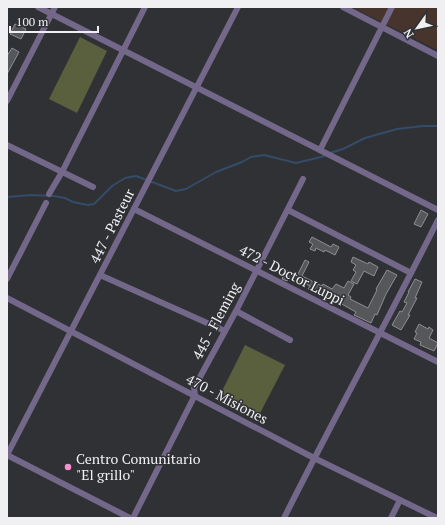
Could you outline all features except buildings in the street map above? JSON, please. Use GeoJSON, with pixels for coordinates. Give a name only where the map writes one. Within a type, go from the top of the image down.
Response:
{"type":"FeatureCollection","features":[{"type":"Feature","properties":{"kind":"street"},"geometry":{"type":"LineString","coordinates":[[38,7],[438,210]]}},
{"type":"Feature","properties":{"kind":"street"},"geometry":{"type":"LineString","coordinates":[[7,101],[55,7]]}},
{"type":"Feature","properties":{"kind":"street"},"geometry":{"type":"LineString","coordinates":[[49,194],[62,172],[145,7]]}},
{"type":"Feature","properties":{"kind":"street","name":"447 - Pasteur"},"geometry":{"type":"LineString","coordinates":[[7,455],[238,7]]}},
{"type":"Feature","properties":{"kind":"street"},"geometry":{"type":"LineString","coordinates":[[343,7],[438,56]]}},
{"type":"Feature","properties":{"kind":"street"},"geometry":{"type":"LineString","coordinates":[[321,151],[392,7]]}},
{"type":"Feature","properties":{"kind":"street"},"geometry":{"type":"LineString","coordinates":[[7,145],[93,187]]}},
{"type":"Feature","properties":{"kind":"street","name":"445 - Fleming"},"geometry":{"type":"LineString","coordinates":[[131,518],[195,396],[194,388],[236,312],[303,179]]}},
{"type":"Feature","properties":{"kind":"street"},"geometry":{"type":"LineString","coordinates":[[7,278],[46,203]]}},
{"type":"Feature","properties":{"kind":"street","name":"472 - Doctor Luppi"},"geometry":{"type":"LineString","coordinates":[[134,210],[257,270],[380,334],[438,362]]}},
{"type":"Feature","properties":{"kind":"street"},"geometry":{"type":"LineString","coordinates":[[288,210],[411,274]]}},
{"type":"Feature","properties":{"kind":"street"},"geometry":{"type":"LineString","coordinates":[[284,518],[438,220]]}},
{"type":"Feature","properties":{"kind":"street"},"geometry":{"type":"LineString","coordinates":[[100,275],[225,331]]}},
{"type":"Feature","properties":{"kind":"street","name":"470 - Misiones"},"geometry":{"type":"LineString","coordinates":[[7,298],[314,458],[437,518]]}},
{"type":"Feature","properties":{"kind":"street"},"geometry":{"type":"LineString","coordinates":[[236,312],[290,340]]}},
{"type":"Feature","properties":{"kind":"street"},"geometry":{"type":"LineString","coordinates":[[7,455],[131,518]]}},
{"type":"Feature","properties":{"kind":"street"},"geometry":{"type":"LineString","coordinates":[[391,518],[400,500]]}},
{"type":"Feature","properties":{"kind":"shaded area"},"geometry":{"type":"Polygon","coordinates":[[[352,7],[438,7],[438,50],[352,7]]]}},
{"type":"Feature","properties":{"kind":"green space"},"geometry":{"type":"Polygon","coordinates":[[[80,37],[107,51],[77,113],[49,99],[80,37]]]}},
{"type":"Feature","properties":{"kind":"green space"},"geometry":{"type":"Polygon","coordinates":[[[245,345],[285,365],[256,421],[217,401],[245,345]]]}},
{"type":"Feature","properties":{"kind":"waterway"},"geometry":{"type":"LineString","coordinates":[[330,153],[343,149],[365,138],[397,129],[438,126]]}},
{"type":"Feature","properties":{"kind":"waterway"},"geometry":{"type":"LineString","coordinates":[[7,197],[31,195],[54,196],[88,205],[94,204],[112,186],[125,178],[136,176],[176,191],[186,189],[216,172],[251,157],[264,155],[296,163],[326,155]]}},
{"type":"Feature","properties":{"kind":"place","name":"Centro Comunitario \"El grillo\""},"geometry":{"type":"Point","coordinates":[68,467]}}]}
